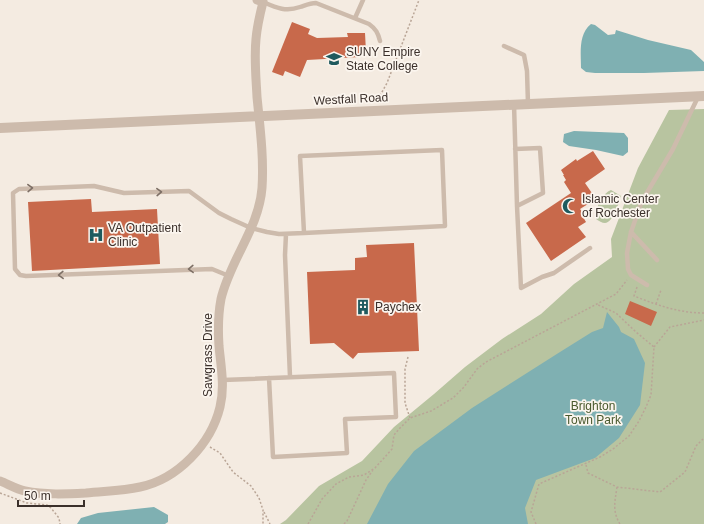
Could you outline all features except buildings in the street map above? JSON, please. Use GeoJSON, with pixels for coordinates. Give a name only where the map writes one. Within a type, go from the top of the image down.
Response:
{"type":"FeatureCollection","features":[{"type":"Feature","properties":{"kind":"street","name":"Sawgrass Drive"},"geometry":{"type":"LineString","coordinates":[[0,481],[24,491],[54,494],[122,490],[141,487],[156,482],[171,474],[184,464],[204,443],[211,431],[220,406],[223,391],[218,332],[223,293],[229,276],[257,214],[262,189],[262,157],[255,70],[256,39],[261,1]]}},
{"type":"Feature","properties":{"kind":"street","name":"Westfall Road"},"geometry":{"type":"LineString","coordinates":[[2,129],[701,96]]}},
{"type":"Feature","properties":{"kind":"lane"},"geometry":{"type":"LineString","coordinates":[[355,18],[362,0]]}},
{"type":"Feature","properties":{"kind":"lane"},"geometry":{"type":"LineString","coordinates":[[261,1],[283,10],[291,10],[310,2],[316,3],[369,24],[375,28],[379,34],[380,41]]}},
{"type":"Feature","properties":{"kind":"lane"},"geometry":{"type":"LineString","coordinates":[[504,46],[524,55],[527,71],[528,104]]}},
{"type":"Feature","properties":{"kind":"lane"},"geometry":{"type":"LineString","coordinates":[[647,285],[631,275],[627,265],[627,253],[631,232],[642,201],[674,149],[701,96]]}},
{"type":"Feature","properties":{"kind":"lane"},"geometry":{"type":"LineString","coordinates":[[514,104],[521,288],[554,272],[590,248]]}},
{"type":"Feature","properties":{"kind":"lane"},"geometry":{"type":"LineString","coordinates":[[515,149],[540,148],[542,194],[517,206]]}},
{"type":"Feature","properties":{"kind":"lane"},"geometry":{"type":"LineString","coordinates":[[229,276],[212,269],[26,276],[20,274],[15,269],[13,193],[18,188],[94,186],[124,193],[189,191],[218,213],[251,228],[279,234],[286,234],[445,226],[442,150],[300,156],[304,233]]}},
{"type":"Feature","properties":{"kind":"lane"},"geometry":{"type":"LineString","coordinates":[[631,232],[657,260]]}},
{"type":"Feature","properties":{"kind":"lane"},"geometry":{"type":"LineString","coordinates":[[286,234],[285,255],[290,377]]}},
{"type":"Feature","properties":{"kind":"lane"},"geometry":{"type":"LineString","coordinates":[[223,380],[290,377],[394,373],[396,417],[345,419],[347,454],[273,457],[269,378]]}},
{"type":"Feature","properties":{"kind":"path"},"geometry":{"type":"LineString","coordinates":[[378,98],[387,82],[419,0]]}},
{"type":"Feature","properties":{"kind":"path"},"geometry":{"type":"LineString","coordinates":[[344,524],[347,521],[366,480],[392,449],[394,435],[410,418],[431,411],[453,398],[477,370],[486,362],[616,294],[631,275]]}},
{"type":"Feature","properties":{"kind":"path"},"geometry":{"type":"LineString","coordinates":[[637,287],[634,296],[678,311],[704,312]]}},
{"type":"Feature","properties":{"kind":"path"},"geometry":{"type":"LineString","coordinates":[[656,304],[661,290]]}},
{"type":"Feature","properties":{"kind":"path"},"geometry":{"type":"LineString","coordinates":[[596,304],[616,313],[654,347]]}},
{"type":"Feature","properties":{"kind":"path"},"geometry":{"type":"LineString","coordinates":[[536,524],[531,512],[539,484],[600,457],[629,436],[639,421],[651,394],[654,347],[670,327],[704,320]]}},
{"type":"Feature","properties":{"kind":"path"},"geometry":{"type":"LineString","coordinates":[[408,357],[405,369],[405,402],[410,418]]}},
{"type":"Feature","properties":{"kind":"path"},"geometry":{"type":"LineString","coordinates":[[585,464],[588,473],[617,487],[660,492],[685,472],[696,446],[704,438]]}},
{"type":"Feature","properties":{"kind":"path"},"geometry":{"type":"LineString","coordinates":[[208,446],[220,454],[233,472],[251,486],[260,498],[263,510],[270,524]]}},
{"type":"Feature","properties":{"kind":"path"},"geometry":{"type":"LineString","coordinates":[[308,524],[322,499],[336,484],[349,477],[364,475],[375,468]]}},
{"type":"Feature","properties":{"kind":"path"},"geometry":{"type":"LineString","coordinates":[[617,487],[614,505],[616,517],[620,524]]}},
{"type":"Feature","properties":{"kind":"path"},"geometry":{"type":"LineString","coordinates":[[0,493],[27,502],[47,505],[58,518],[60,524]]}},
{"type":"Feature","properties":{"kind":"path"},"geometry":{"type":"LineString","coordinates":[[263,510],[263,524]]}},
{"type":"Feature","properties":{"kind":"green space","name":"Brighton Town Park"},"geometry":{"type":"Polygon","coordinates":[[[704,109],[704,524],[280,524],[286,520],[319,486],[362,461],[394,427],[465,367],[502,339],[541,314],[574,284],[612,257],[611,239],[638,168],[669,110],[704,109]]]}},
{"type":"Feature","properties":{"kind":"green space"},"geometry":{"type":"Polygon","coordinates":[[[611,190],[621,196],[611,220],[603,223],[596,219],[596,212],[602,198],[611,190]]]}},
{"type":"Feature","properties":{"kind":"water"},"geometry":{"type":"Polygon","coordinates":[[[591,24],[595,25],[608,35],[615,34],[616,30],[648,40],[691,50],[704,62],[704,71],[644,73],[586,72],[581,68],[581,44],[584,33],[591,24]]]}},
{"type":"Feature","properties":{"kind":"water"},"geometry":{"type":"Polygon","coordinates":[[[574,131],[624,133],[628,138],[628,152],[623,156],[569,146],[563,142],[564,134],[574,131]]]}},
{"type":"Feature","properties":{"kind":"water"},"geometry":{"type":"Polygon","coordinates":[[[607,312],[619,327],[621,332],[634,339],[645,363],[640,405],[619,438],[595,458],[536,480],[525,508],[528,524],[367,524],[388,484],[414,451],[472,408],[592,332],[603,328],[607,312]]]}},
{"type":"Feature","properties":{"kind":"water"},"geometry":{"type":"Polygon","coordinates":[[[154,507],[168,515],[168,522],[165,524],[77,524],[81,518],[98,513],[154,507]]]}},
{"type":"Feature","properties":{"kind":"place","name":"SUNY Empire State College"},"geometry":{"type":"Point","coordinates":[334,59]}},
{"type":"Feature","properties":{"kind":"place","name":"Islamic Center of Rochester"},"geometry":{"type":"Point","coordinates":[570,206]}},
{"type":"Feature","properties":{"kind":"place","name":"VA Outpatient Clinic"},"geometry":{"type":"Point","coordinates":[96,235]}},
{"type":"Feature","properties":{"kind":"place","name":"Paychex"},"geometry":{"type":"Point","coordinates":[363,307]}}]}
